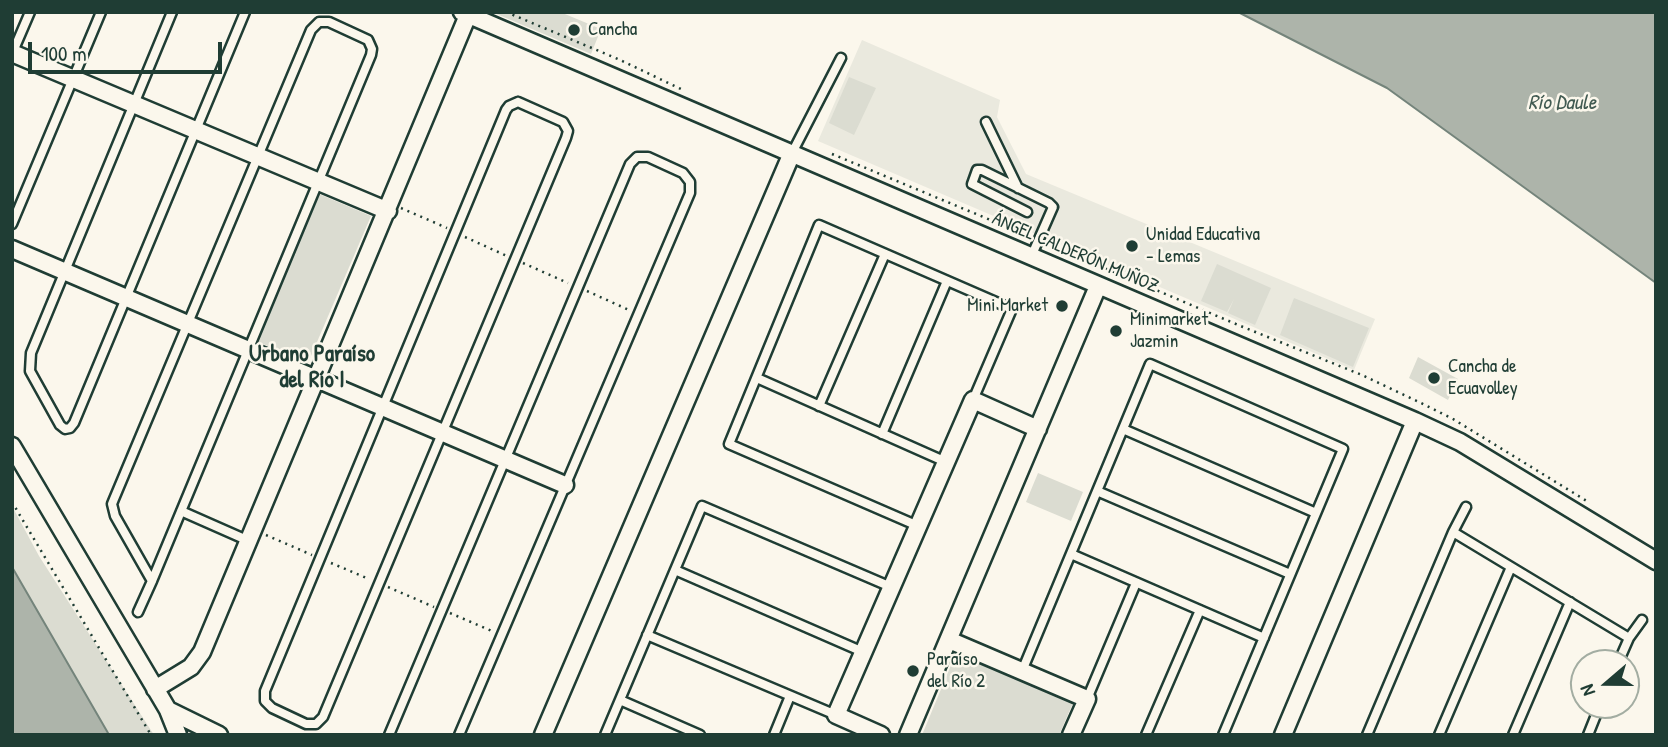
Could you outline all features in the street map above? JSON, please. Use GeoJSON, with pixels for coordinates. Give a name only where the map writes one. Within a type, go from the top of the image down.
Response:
{"type":"FeatureCollection","features":[{"type":"Feature","properties":{"kind":"street"},"geometry":{"type":"LineString","coordinates":[[155,689],[197,661],[388,211],[465,13]]}},
{"type":"Feature","properties":{"kind":"street","name":"ÁNGEL CALDERÓN MUÑOZ"},"geometry":{"type":"LineString","coordinates":[[465,13],[1415,421],[1460,442],[1656,561]]}},
{"type":"Feature","properties":{"kind":"street"},"geometry":{"type":"LineString","coordinates":[[12,53],[388,211]]}},
{"type":"Feature","properties":{"kind":"street"},"geometry":{"type":"LineString","coordinates":[[543,735],[792,153]]}},
{"type":"Feature","properties":{"kind":"street"},"geometry":{"type":"LineString","coordinates":[[12,249],[565,485]]}},
{"type":"Feature","properties":{"kind":"street"},"geometry":{"type":"LineString","coordinates":[[908,735],[1098,286]]}},
{"type":"Feature","properties":{"kind":"street"},"geometry":{"type":"LineString","coordinates":[[881,735],[853,729],[836,715],[973,400],[1038,429]]}},
{"type":"Feature","properties":{"kind":"street"},"geometry":{"type":"LineString","coordinates":[[1283,735],[1415,421]]}},
{"type":"Feature","properties":{"kind":"street"},"geometry":{"type":"LineString","coordinates":[[12,446],[168,710],[178,735]]}},
{"type":"Feature","properties":{"kind":"street"},"geometry":{"type":"LineString","coordinates":[[949,640],[1087,699],[1073,734]]}},
{"type":"Feature","properties":{"kind":"street"},"geometry":{"type":"LineString","coordinates":[[168,710],[218,734]]}},
{"type":"Feature","properties":{"kind":"street"},"geometry":{"type":"LineString","coordinates":[[195,735],[204,731],[218,734]]}},
{"type":"Feature","properties":{"kind":"lane"},"geometry":{"type":"LineString","coordinates":[[12,53],[30,12]]}},
{"type":"Feature","properties":{"kind":"lane"},"geometry":{"type":"LineString","coordinates":[[12,224],[101,12]]}},
{"type":"Feature","properties":{"kind":"lane"},"geometry":{"type":"LineString","coordinates":[[172,12],[29,362],[33,379],[65,429],[71,428],[74,423],[245,12]]}},
{"type":"Feature","properties":{"kind":"lane"},"geometry":{"type":"LineString","coordinates":[[138,612],[152,582],[372,49],[364,37],[329,22],[319,22],[311,30],[112,504],[115,516],[152,582]]}},
{"type":"Feature","properties":{"kind":"lane"},"geometry":{"type":"LineString","coordinates":[[792,153],[841,58]]}},
{"type":"Feature","properties":{"kind":"lane"},"geometry":{"type":"LineString","coordinates":[[513,103],[523,103],[563,122],[568,131],[442,433],[323,717],[316,724],[306,724],[272,708],[265,701],[265,691],[506,110],[513,103]]}},
{"type":"Feature","properties":{"kind":"lane"},"geometry":{"type":"LineString","coordinates":[[986,121],[1018,188]]}},
{"type":"Feature","properties":{"kind":"lane"},"geometry":{"type":"LineString","coordinates":[[389,735],[630,164],[637,157],[648,157],[683,173],[690,182],[690,193],[459,735]]}},
{"type":"Feature","properties":{"kind":"lane"},"geometry":{"type":"LineString","coordinates":[[1027,212],[974,186],[971,181],[979,169],[1053,207],[1031,257]]}},
{"type":"Feature","properties":{"kind":"lane"},"geometry":{"type":"LineString","coordinates":[[918,526],[729,444],[819,225],[1012,309],[973,400]]}},
{"type":"Feature","properties":{"kind":"lane"},"geometry":{"type":"LineString","coordinates":[[820,406],[885,254]]}},
{"type":"Feature","properties":{"kind":"lane"},"geometry":{"type":"LineString","coordinates":[[882,434],[947,281]]}},
{"type":"Feature","properties":{"kind":"lane"},"geometry":{"type":"LineString","coordinates":[[1021,671],[1150,364],[1343,449],[1223,735]]}},
{"type":"Feature","properties":{"kind":"lane"},"geometry":{"type":"LineString","coordinates":[[757,378],[946,462]]}},
{"type":"Feature","properties":{"kind":"lane"},"geometry":{"type":"LineString","coordinates":[[1123,429],[1316,513]]}},
{"type":"Feature","properties":{"kind":"lane"},"geometry":{"type":"LineString","coordinates":[[1097,491],[1290,574]]}},
{"type":"Feature","properties":{"kind":"lane"},"geometry":{"type":"LineString","coordinates":[[606,735],[702,506],[891,587]]}},
{"type":"Feature","properties":{"kind":"lane"},"geometry":{"type":"LineString","coordinates":[[1367,735],[1466,507]]}},
{"type":"Feature","properties":{"kind":"lane"},"geometry":{"type":"LineString","coordinates":[[181,511],[248,541]]}},
{"type":"Feature","properties":{"kind":"lane"},"geometry":{"type":"LineString","coordinates":[[1453,532],[1629,638]]}},
{"type":"Feature","properties":{"kind":"lane"},"geometry":{"type":"LineString","coordinates":[[1070,554],[1264,638]]}},
{"type":"Feature","properties":{"kind":"lane"},"geometry":{"type":"LineString","coordinates":[[1440,735],[1511,567]]}},
{"type":"Feature","properties":{"kind":"lane"},"geometry":{"type":"LineString","coordinates":[[675,570],[863,652]]}},
{"type":"Feature","properties":{"kind":"lane"},"geometry":{"type":"LineString","coordinates":[[1087,699],[1136,583]]}},
{"type":"Feature","properties":{"kind":"lane"},"geometry":{"type":"LineString","coordinates":[[1513,735],[1570,602]]}},
{"type":"Feature","properties":{"kind":"lane"},"geometry":{"type":"LineString","coordinates":[[1146,735],[1200,610]]}},
{"type":"Feature","properties":{"kind":"lane"},"geometry":{"type":"LineString","coordinates":[[1624,649],[1642,620]]}},
{"type":"Feature","properties":{"kind":"lane"},"geometry":{"type":"LineString","coordinates":[[647,635],[836,715]]}},
{"type":"Feature","properties":{"kind":"lane"},"geometry":{"type":"LineString","coordinates":[[774,735],[790,696]]}},
{"type":"Feature","properties":{"kind":"lane"},"geometry":{"type":"LineString","coordinates":[[620,701],[700,735]]}},
{"type":"Feature","properties":{"kind":"path"},"geometry":{"type":"LineString","coordinates":[[12,502],[152,735]]}},
{"type":"Feature","properties":{"kind":"shaded area"},"geometry":{"type":"Polygon","coordinates":[[[492,12],[560,12],[601,29],[591,54],[492,12]]]}},
{"type":"Feature","properties":{"kind":"shaded area","name":"Unidad Educativa - Lemas"},"geometry":{"type":"Polygon","coordinates":[[[862,40],[1000,100],[997,117],[1026,174],[1375,319],[1354,370],[818,141],[862,40]]]}},
{"type":"Feature","properties":{"kind":"shaded area"},"geometry":{"type":"Polygon","coordinates":[[[849,77],[876,88],[854,135],[829,123],[849,77]]]}},
{"type":"Feature","properties":{"kind":"shaded area"},"geometry":{"type":"Polygon","coordinates":[[[319,194],[371,216],[308,363],[256,341],[319,194]]]}},
{"type":"Feature","properties":{"kind":"shaded area"},"geometry":{"type":"Polygon","coordinates":[[[1217,264],[1271,288],[1255,325],[1228,313],[1234,299],[1227,312],[1201,301],[1217,264]]]}},
{"type":"Feature","properties":{"kind":"shaded area"},"geometry":{"type":"Polygon","coordinates":[[[1294,298],[1369,328],[1353,367],[1280,335],[1294,298]]]}},
{"type":"Feature","properties":{"kind":"shaded area","name":"Cancha de Ecuavolley"},"geometry":{"type":"Polygon","coordinates":[[[1418,357],[1458,379],[1448,400],[1409,378],[1418,357]]]}},
{"type":"Feature","properties":{"kind":"shaded area"},"geometry":{"type":"Polygon","coordinates":[[[1038,473],[1083,492],[1071,521],[1026,502],[1038,473]]]}},
{"type":"Feature","properties":{"kind":"shaded area"},"geometry":{"type":"Polygon","coordinates":[[[12,506],[39,556],[154,735],[108,735],[12,567],[12,506]]]}},
{"type":"Feature","properties":{"kind":"shaded area"},"geometry":{"type":"Polygon","coordinates":[[[956,653],[1073,703],[1059,735],[922,735],[956,653]]]}},
{"type":"Feature","properties":{"kind":"water","name":"Río Daule"},"geometry":{"type":"Polygon","coordinates":[[[1238,12],[1656,12],[1656,283],[1387,88],[1238,12]]]}},
{"type":"Feature","properties":{"kind":"water"},"geometry":{"type":"Polygon","coordinates":[[[12,567],[108,733],[108,735],[12,735],[12,567]]]}},
{"type":"Feature","properties":{"kind":"place","name":"Cancha"},"geometry":{"type":"Point","coordinates":[574,30]}},
{"type":"Feature","properties":{"kind":"place","name":"Unidad Educativa - Lemas"},"geometry":{"type":"Point","coordinates":[1132,246]}},
{"type":"Feature","properties":{"kind":"place","name":"Mini Market"},"geometry":{"type":"Point","coordinates":[1062,306]}},
{"type":"Feature","properties":{"kind":"place","name":"Minimarket Jazmin"},"geometry":{"type":"Point","coordinates":[1116,331]}},
{"type":"Feature","properties":{"kind":"place","name":"Cancha de Ecuavolley"},"geometry":{"type":"Point","coordinates":[1434,378]}},
{"type":"Feature","properties":{"kind":"place","name":"Paraíso del Río 2"},"geometry":{"type":"Point","coordinates":[913,671]}},
{"type":"Feature","properties":{"kind":"district","name":"Urbano Paraíso del Río I"},"geometry":{"type":"Point","coordinates":[312,368]}}]}
